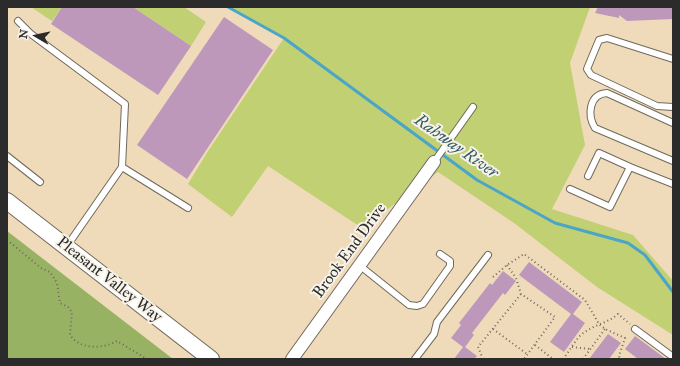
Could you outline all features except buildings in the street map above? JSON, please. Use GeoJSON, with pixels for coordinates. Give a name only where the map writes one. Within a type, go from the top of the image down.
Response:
{"type":"FeatureCollection","features":[{"type":"Feature","properties":{"kind":"main road","name":"Pleasant Valley Way"},"geometry":{"type":"LineString","coordinates":[[7,201],[211,359]]}},
{"type":"Feature","properties":{"kind":"street","name":"Brook End Drive"},"geometry":{"type":"LineString","coordinates":[[292,359],[434,162]]}},
{"type":"Feature","properties":{"kind":"lane"},"geometry":{"type":"LineString","coordinates":[[18,21],[31,34],[125,104],[122,167],[66,247]]}},
{"type":"Feature","properties":{"kind":"lane"},"geometry":{"type":"LineString","coordinates":[[673,59],[607,38],[599,40],[588,64],[588,72],[591,75],[657,106],[673,107]]}},
{"type":"Feature","properties":{"kind":"lane"},"geometry":{"type":"LineString","coordinates":[[673,123],[607,93],[601,94],[594,100],[590,112],[595,128],[673,161]]}},
{"type":"Feature","properties":{"kind":"lane"},"geometry":{"type":"LineString","coordinates":[[434,162],[473,107]]}},
{"type":"Feature","properties":{"kind":"lane"},"geometry":{"type":"LineString","coordinates":[[588,176],[598,153],[673,184]]}},
{"type":"Feature","properties":{"kind":"lane"},"geometry":{"type":"LineString","coordinates":[[7,156],[40,182]]}},
{"type":"Feature","properties":{"kind":"lane"},"geometry":{"type":"LineString","coordinates":[[122,167],[188,208]]}},
{"type":"Feature","properties":{"kind":"lane"},"geometry":{"type":"LineString","coordinates":[[570,189],[610,207],[630,167]]}},
{"type":"Feature","properties":{"kind":"lane"},"geometry":{"type":"LineString","coordinates":[[359,265],[409,305],[417,306],[423,304],[450,266],[450,261],[440,254]]}},
{"type":"Feature","properties":{"kind":"lane"},"geometry":{"type":"LineString","coordinates":[[415,359],[434,334],[437,322],[488,254]]}},
{"type":"Feature","properties":{"kind":"lane"},"geometry":{"type":"LineString","coordinates":[[635,329],[673,357]]}},
{"type":"Feature","properties":{"kind":"path"},"geometry":{"type":"LineString","coordinates":[[7,240],[41,268],[50,272],[57,283],[60,303],[68,307],[72,312],[70,335],[74,341],[86,346],[99,347],[109,346],[117,341],[147,359]]}},
{"type":"Feature","properties":{"kind":"path"},"geometry":{"type":"LineString","coordinates":[[493,276],[524,254],[585,300],[599,324],[605,329],[625,338],[619,356],[620,359]]}},
{"type":"Feature","properties":{"kind":"path"},"geometry":{"type":"LineString","coordinates":[[507,265],[516,278],[521,294],[555,318],[524,359]]}},
{"type":"Feature","properties":{"kind":"path"},"geometry":{"type":"LineString","coordinates":[[483,359],[478,347],[521,294]]}},
{"type":"Feature","properties":{"kind":"path"},"geometry":{"type":"LineString","coordinates":[[563,359],[583,332],[599,324],[610,322],[618,314],[635,329]]}},
{"type":"Feature","properties":{"kind":"path"},"geometry":{"type":"LineString","coordinates":[[493,329],[527,354]]}},
{"type":"Feature","properties":{"kind":"path"},"geometry":{"type":"LineString","coordinates":[[583,359],[605,329]]}},
{"type":"Feature","properties":{"kind":"path"},"geometry":{"type":"LineString","coordinates":[[534,345],[553,359]]}},
{"type":"Feature","properties":{"kind":"path"},"geometry":{"type":"LineString","coordinates":[[572,347],[590,349]]}},
{"type":"Feature","properties":{"kind":"green space"},"geometry":{"type":"Polygon","coordinates":[[[31,7],[62,7],[52,21],[31,7]]]}},
{"type":"Feature","properties":{"kind":"green space"},"geometry":{"type":"Polygon","coordinates":[[[133,7],[184,7],[206,22],[191,46],[133,7]]]}},
{"type":"Feature","properties":{"kind":"green space"},"geometry":{"type":"Polygon","coordinates":[[[228,7],[590,7],[570,63],[585,145],[552,209],[633,235],[673,281],[673,335],[597,287],[514,223],[438,172],[362,228],[268,166],[232,217],[188,184],[208,151],[284,38],[228,7]]]}},
{"type":"Feature","properties":{"kind":"green space"},"geometry":{"type":"Polygon","coordinates":[[[7,231],[173,359],[7,359],[7,231]]]}},
{"type":"Feature","properties":{"kind":"waterway","name":"Rahway River"},"geometry":{"type":"LineString","coordinates":[[228,7],[284,38],[477,180],[555,223],[628,243],[645,255],[673,292]]}}]}
